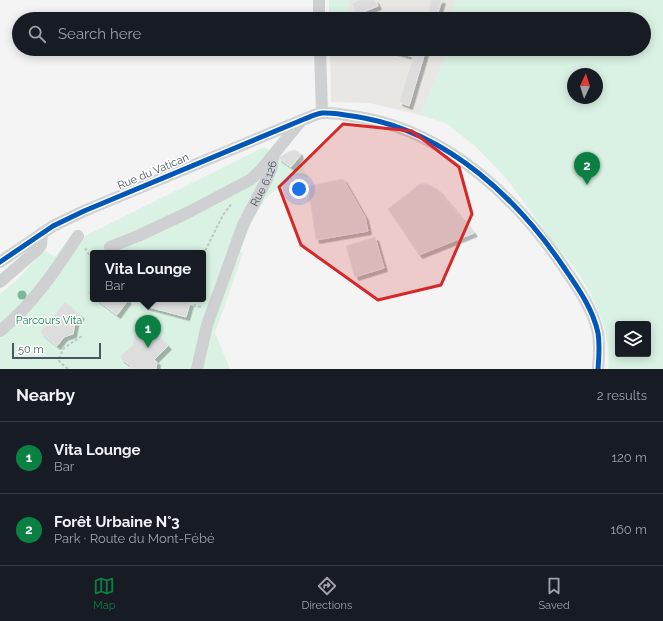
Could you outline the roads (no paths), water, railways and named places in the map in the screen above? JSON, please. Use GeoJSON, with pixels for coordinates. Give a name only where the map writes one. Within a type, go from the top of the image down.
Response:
{"type":"FeatureCollection","features":[{"type":"Feature","properties":{"kind":"street"},"geometry":{"type":"LineString","coordinates":[[319,0],[319,12]]}},
{"type":"Feature","properties":{"kind":"street"},"geometry":{"type":"LineString","coordinates":[[320,56],[322,113],[389,123],[415,134],[462,161],[490,182],[522,215],[554,253],[585,300],[598,333],[598,369]]}},
{"type":"Feature","properties":{"kind":"street","name":"Rue du Vatican"},"geometry":{"type":"LineString","coordinates":[[0,262],[42,233],[84,211],[322,113]]}},
{"type":"Feature","properties":{"kind":"street"},"geometry":{"type":"LineString","coordinates":[[273,154],[302,120]]}},
{"type":"Feature","properties":{"kind":"street","name":"Rue 6.126"},"geometry":{"type":"LineString","coordinates":[[110,247],[138,236],[187,213],[250,180],[260,171],[273,154]]}},
{"type":"Feature","properties":{"kind":"street","name":"Rue 6.126"},"geometry":{"type":"LineString","coordinates":[[197,369],[207,325],[243,225],[267,179],[272,166],[273,154]]}},
{"type":"Feature","properties":{"kind":"street"},"geometry":{"type":"LineString","coordinates":[[0,282],[38,250],[41,245],[42,233]]}},
{"type":"Feature","properties":{"kind":"street"},"geometry":{"type":"LineString","coordinates":[[0,331],[29,305],[55,271],[78,236]]}},
{"type":"Feature","properties":{"kind":"place","name":"Forêt Urbaine N°3"},"geometry":{"type":"Point","coordinates":[587,185]}},
{"type":"Feature","properties":{"kind":"place","name":"Vita Lounge"},"geometry":{"type":"Point","coordinates":[148,348]}},
{"type":"Feature","properties":{"kind":"park label","name":"Parcours Vita"},"geometry":{"type":"Point","coordinates":[49,320]}}]}
